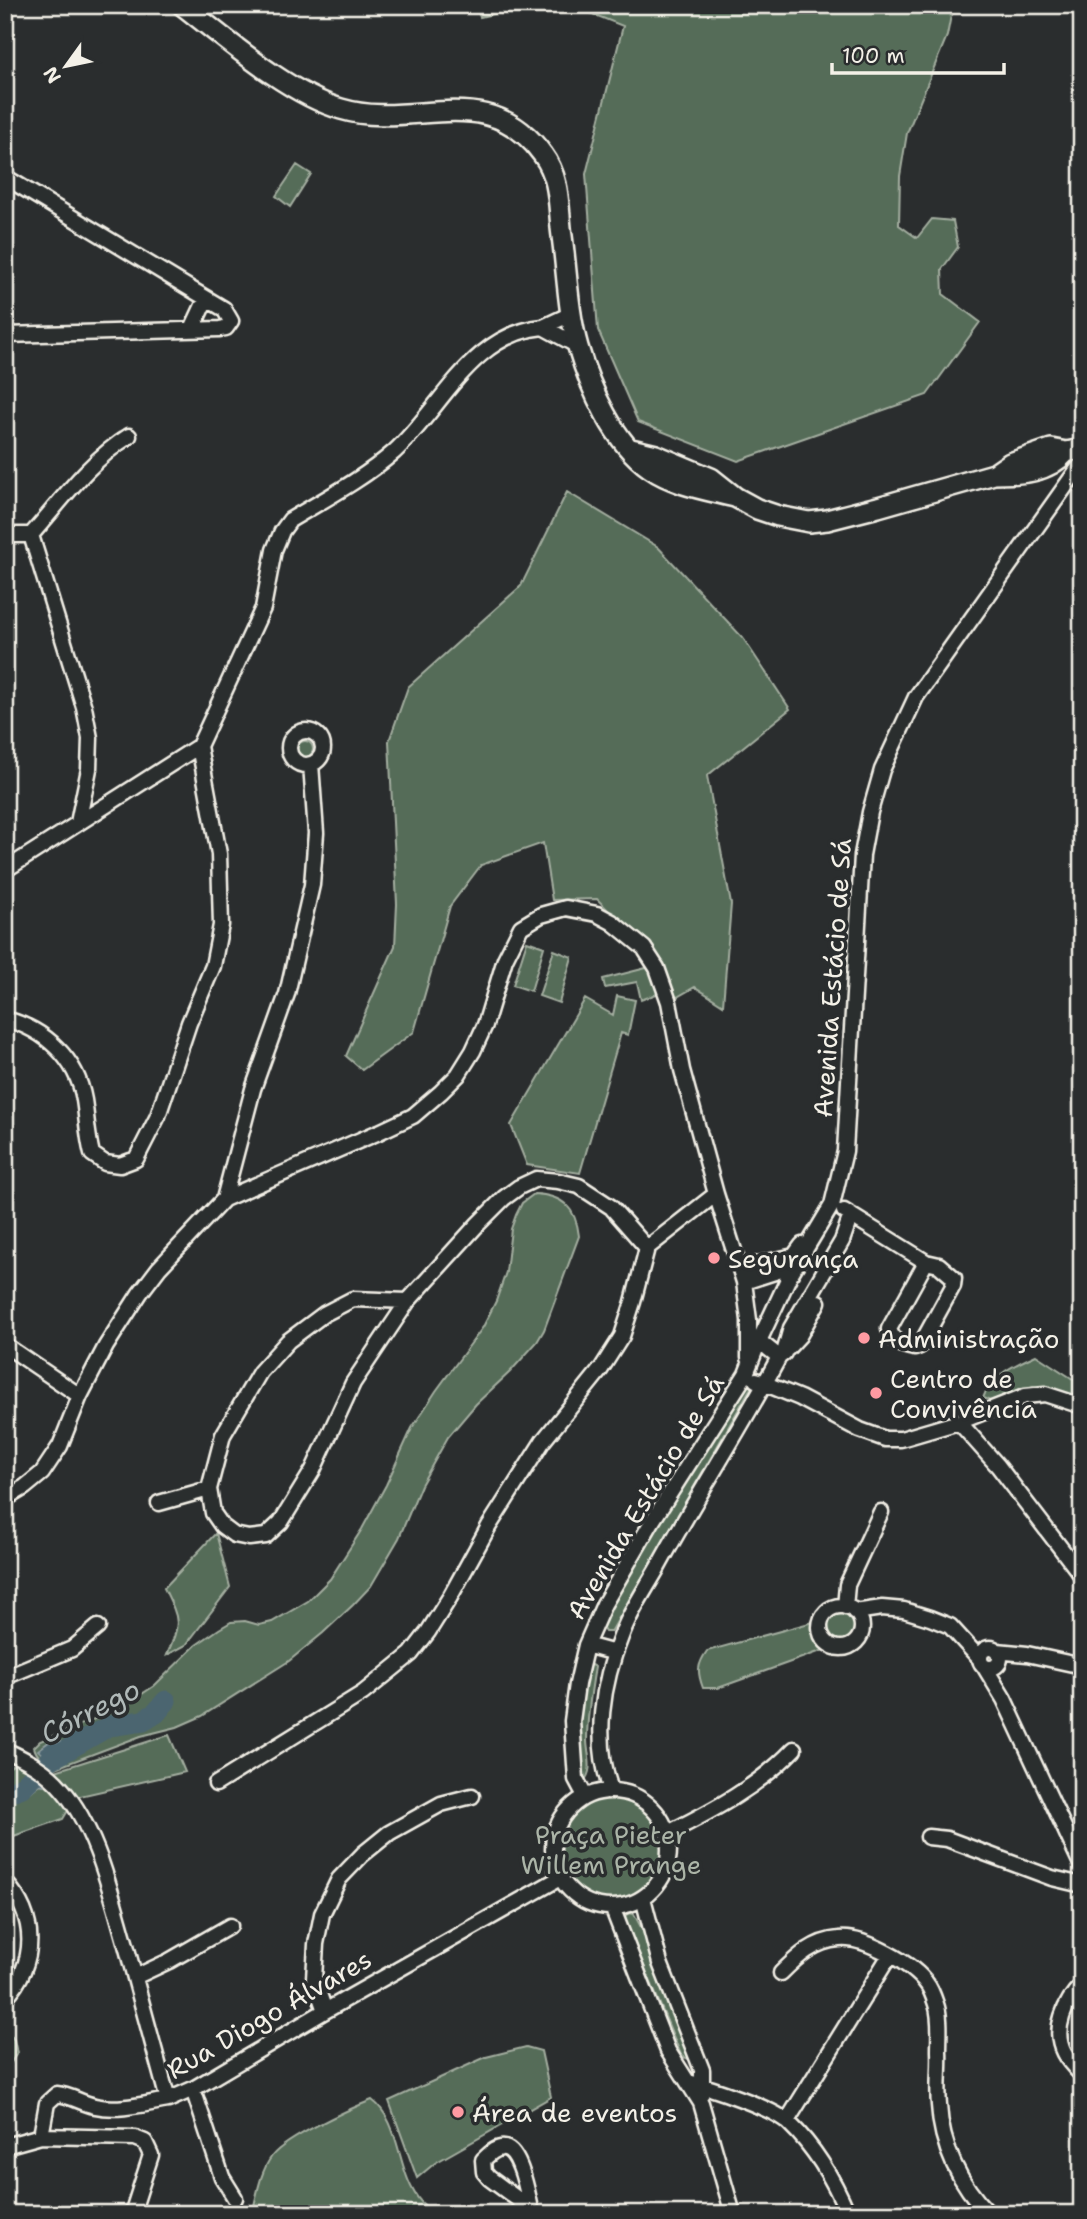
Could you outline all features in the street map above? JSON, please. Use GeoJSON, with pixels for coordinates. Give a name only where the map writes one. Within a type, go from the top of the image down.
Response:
{"type":"FeatureCollection","features":[{"type":"Feature","properties":{"kind":"street"},"geometry":{"type":"LineString","coordinates":[[182,5],[267,69],[324,103],[342,110],[374,115],[472,111],[508,121],[526,135],[543,154],[555,181],[578,346],[605,413],[627,448],[656,455],[711,478],[735,497],[757,509],[809,522],[878,507],[995,474],[1014,474],[1044,468],[1076,455]]}},
{"type":"Feature","properties":{"kind":"street"},"geometry":{"type":"LineString","coordinates":[[5,177],[224,309],[231,321],[226,328],[220,329],[5,335]]}},
{"type":"Feature","properties":{"kind":"street"},"geometry":{"type":"LineString","coordinates":[[192,328],[206,299]]}},
{"type":"Feature","properties":{"kind":"street"},"geometry":{"type":"LineString","coordinates":[[5,870],[198,746],[263,608],[274,550],[290,520],[370,471],[396,450],[476,358],[496,342],[513,334],[543,327],[573,313]]}},
{"type":"Feature","properties":{"kind":"street"},"geometry":{"type":"LineString","coordinates":[[543,327],[578,346]]}},
{"type":"Feature","properties":{"kind":"street"},"geometry":{"type":"LineString","coordinates":[[32,536],[92,464],[109,448],[129,436]]}},
{"type":"Feature","properties":{"kind":"street","name":"Avenida Estácio de Sá"},"geometry":{"type":"LineString","coordinates":[[760,1338],[819,1243],[845,1151],[862,855],[882,770],[916,697],[1076,455]]}},
{"type":"Feature","properties":{"kind":"street"},"geometry":{"type":"LineString","coordinates":[[5,535],[32,536]]}},
{"type":"Feature","properties":{"kind":"street"},"geometry":{"type":"LineString","coordinates":[[32,536],[77,682],[90,738],[89,769],[78,822]]}},
{"type":"Feature","properties":{"kind":"street"},"geometry":{"type":"LineString","coordinates":[[5,1019],[20,1022],[53,1042],[65,1056],[78,1078],[92,1154],[105,1163],[120,1165],[135,1159],[158,1116],[189,1023],[213,966],[221,925],[219,854],[198,746]]}},
{"type":"Feature","properties":{"kind":"street"},"geometry":{"type":"LineString","coordinates":[[224,1199],[253,1089],[287,994],[312,885],[316,833],[311,764]]}},
{"type":"Feature","properties":{"kind":"street"},"geometry":{"type":"LineString","coordinates":[[5,1499],[42,1473],[60,1446],[80,1396],[106,1346],[140,1293],[159,1268],[224,1199],[413,1116],[458,1075],[474,1051],[485,1025],[505,959],[521,927],[541,915],[566,908],[597,914],[612,922],[643,948],[657,968],[669,1003],[682,1070],[716,1194],[743,1275],[749,1320],[748,1370]]}},
{"type":"Feature","properties":{"kind":"street"},"geometry":{"type":"LineString","coordinates":[[408,1301],[353,1298],[324,1314],[288,1341],[260,1372],[223,1435],[209,1489],[213,1514],[222,1526],[234,1535],[249,1538],[266,1536],[281,1522],[313,1470],[353,1383],[408,1301],[504,1198],[519,1187],[536,1179],[579,1186],[611,1207],[647,1248]]}},
{"type":"Feature","properties":{"kind":"street"},"geometry":{"type":"LineString","coordinates":[[216,1784],[363,1693],[411,1654],[442,1609],[542,1441],[601,1369],[622,1336],[634,1302],[647,1248],[716,1194]]}},
{"type":"Feature","properties":{"kind":"street"},"geometry":{"type":"LineString","coordinates":[[829,1212],[851,1215],[926,1262],[939,1265],[954,1278],[953,1286],[920,1346],[915,1348],[899,1343],[892,1337],[889,1329],[926,1262]]}},
{"type":"Feature","properties":{"kind":"street","name":"Avenida Estácio de Sá"},"geometry":{"type":"LineString","coordinates":[[585,1796],[576,1779],[572,1721],[586,1645],[604,1604],[653,1520],[748,1370],[760,1338],[766,1311],[791,1262],[829,1212]]}},
{"type":"Feature","properties":{"kind":"street","name":"Avenida Estácio de Sá"},"geometry":{"type":"LineString","coordinates":[[611,1790],[603,1768],[601,1712],[622,1632],[668,1547],[781,1355],[789,1321],[818,1268],[843,1237],[851,1215]]}},
{"type":"Feature","properties":{"kind":"street"},"geometry":{"type":"LineString","coordinates":[[743,1275],[791,1262]]}},
{"type":"Feature","properties":{"kind":"street"},"geometry":{"type":"LineString","coordinates":[[760,1338],[781,1355]]}},
{"type":"Feature","properties":{"kind":"street"},"geometry":{"type":"LineString","coordinates":[[5,1345],[80,1396]]}},
{"type":"Feature","properties":{"kind":"street","name":"Avenida Estácio de Sá"},"geometry":{"type":"LineString","coordinates":[[748,1370],[763,1384]]}},
{"type":"Feature","properties":{"kind":"street"},"geometry":{"type":"LineString","coordinates":[[763,1384],[800,1398],[860,1430],[885,1439],[901,1439],[960,1422],[1025,1396],[1045,1394],[1082,1406]]}},
{"type":"Feature","properties":{"kind":"street"},"geometry":{"type":"LineString","coordinates":[[960,1422],[998,1466],[1082,1576]]}},
{"type":"Feature","properties":{"kind":"street"},"geometry":{"type":"LineString","coordinates":[[159,1503],[209,1489]]}},
{"type":"Feature","properties":{"kind":"street"},"geometry":{"type":"LineString","coordinates":[[881,1512],[847,1585],[850,1609],[860,1619],[861,1631],[856,1641],[846,1647],[836,1647],[825,1641],[821,1632],[822,1618],[830,1609],[850,1609],[882,1608],[904,1610],[950,1626],[982,1662],[1004,1699],[1082,1866]]}},
{"type":"Feature","properties":{"kind":"street"},"geometry":{"type":"LineString","coordinates":[[5,1677],[72,1649],[98,1627]]}},
{"type":"Feature","properties":{"kind":"street","name":"Avenida Estácio de Sá"},"geometry":{"type":"LineString","coordinates":[[586,1645],[615,1653]]}},
{"type":"Feature","properties":{"kind":"street"},"geometry":{"type":"LineString","coordinates":[[982,1662],[992,1668],[997,1665],[1000,1660],[997,1651],[1027,1654],[1082,1666]]}},
{"type":"Feature","properties":{"kind":"street"},"geometry":{"type":"LineString","coordinates":[[668,1833],[735,1797],[774,1770],[794,1749]]}},
{"type":"Feature","properties":{"kind":"street","name":"Rua Diogo Álvares"},"geometry":{"type":"LineString","coordinates":[[5,1750],[31,1762],[51,1777],[76,1808],[90,1832],[110,1891],[168,2100],[193,2089],[560,1878]]}},
{"type":"Feature","properties":{"kind":"street"},"geometry":{"type":"LineString","coordinates":[[611,1790],[634,1795],[660,1815],[668,1833],[669,1859],[666,1872],[659,1883],[643,1898],[635,1903],[612,1908],[586,1902],[572,1892],[560,1878],[553,1857],[555,1831],[568,1810],[585,1796],[611,1790]]}},
{"type":"Feature","properties":{"kind":"street"},"geometry":{"type":"LineString","coordinates":[[325,2011],[314,1979],[316,1944],[322,1914],[339,1879],[363,1854],[389,1833],[441,1804],[472,1796]]}},
{"type":"Feature","properties":{"kind":"street"},"geometry":{"type":"LineString","coordinates":[[928,1837],[947,1839],[1052,1878],[1082,1885]]}},
{"type":"Feature","properties":{"kind":"street"},"geometry":{"type":"LineString","coordinates":[[5,1882],[21,1904],[29,1926],[29,1948],[24,1971],[5,1998]]}},
{"type":"Feature","properties":{"kind":"street"},"geometry":{"type":"LineString","coordinates":[[643,1898],[660,1963],[702,2070],[695,2084]]}},
{"type":"Feature","properties":{"kind":"street"},"geometry":{"type":"LineString","coordinates":[[612,1908],[668,2050],[695,2084],[733,2214]]}},
{"type":"Feature","properties":{"kind":"street"},"geometry":{"type":"LineString","coordinates":[[135,1977],[230,1926]]}},
{"type":"Feature","properties":{"kind":"street"},"geometry":{"type":"LineString","coordinates":[[780,1973],[808,1949],[842,1938],[869,1944],[890,1955],[927,1983],[937,2005],[940,2058],[938,2103],[942,2134],[956,2169],[978,2203],[989,2214]]}},
{"type":"Feature","properties":{"kind":"street"},"geometry":{"type":"LineString","coordinates":[[787,2121],[890,1955]]}},
{"type":"Feature","properties":{"kind":"street"},"geometry":{"type":"LineString","coordinates":[[1082,1985],[1070,1996],[1062,2016],[1059,2040],[1068,2060],[1082,2075]]}},
{"type":"Feature","properties":{"kind":"street"},"geometry":{"type":"LineString","coordinates":[[695,2084],[746,2102],[787,2121],[833,2179],[848,2214]]}},
{"type":"Feature","properties":{"kind":"street"},"geometry":{"type":"LineString","coordinates":[[193,2089],[222,2177],[235,2198]]}},
{"type":"Feature","properties":{"kind":"street"},"geometry":{"type":"LineString","coordinates":[[41,2136],[47,2103],[57,2094],[111,2108],[168,2100]]}},
{"type":"Feature","properties":{"kind":"street"},"geometry":{"type":"LineString","coordinates":[[5,2146],[41,2136],[135,2138],[145,2143],[151,2155],[132,2214]]}},
{"type":"Feature","properties":{"kind":"green space"},"geometry":{"type":"Polygon","coordinates":[[[475,5],[530,5],[480,17],[475,5]]]}},
{"type":"Feature","properties":{"kind":"green space"},"geometry":{"type":"Polygon","coordinates":[[[570,5],[953,5],[947,36],[907,133],[900,176],[899,225],[917,238],[932,219],[953,221],[958,247],[942,269],[943,294],[980,322],[927,395],[738,461],[638,422],[598,330],[586,174],[623,26],[570,5]]]}},
{"type":"Feature","properties":{"kind":"green space"},"geometry":{"type":"Polygon","coordinates":[[[297,165],[311,174],[290,207],[276,196],[297,165]]]}},
{"type":"Feature","properties":{"kind":"green space"},"geometry":{"type":"Polygon","coordinates":[[[567,492],[658,547],[743,638],[790,709],[707,776],[731,904],[723,1005],[695,987],[672,1000],[615,917],[597,899],[552,900],[543,843],[481,865],[450,906],[414,1032],[362,1070],[346,1056],[395,946],[397,904],[389,741],[408,687],[521,586],[567,492]]]}},
{"type":"Feature","properties":{"kind":"green space"},"geometry":{"type":"Polygon","coordinates":[[[302,741],[308,741],[313,749],[311,755],[302,757],[297,752],[297,746],[302,741]]]}},
{"type":"Feature","properties":{"kind":"green space"},"geometry":{"type":"Polygon","coordinates":[[[527,941],[544,947],[531,991],[513,985],[527,941]]]}},
{"type":"Feature","properties":{"kind":"green space"},"geometry":{"type":"Polygon","coordinates":[[[554,950],[572,957],[559,1003],[539,996],[554,950]]]}},
{"type":"Feature","properties":{"kind":"green space"},"geometry":{"type":"Polygon","coordinates":[[[654,966],[662,992],[641,1000],[637,982],[605,988],[603,979],[654,966]]]}},
{"type":"Feature","properties":{"kind":"green space"},"geometry":{"type":"Polygon","coordinates":[[[617,996],[635,1000],[628,1035],[621,1033],[580,1173],[527,1165],[511,1125],[585,999],[613,1015],[617,996]]]}},
{"type":"Feature","properties":{"kind":"green space"},"geometry":{"type":"Polygon","coordinates":[[[534,1194],[553,1197],[566,1205],[575,1218],[579,1236],[544,1330],[537,1342],[476,1404],[448,1437],[421,1485],[399,1538],[371,1586],[323,1633],[289,1661],[202,1716],[56,1768],[42,1760],[34,1747],[40,1741],[119,1709],[154,1686],[196,1645],[231,1622],[245,1621],[259,1625],[272,1622],[308,1601],[330,1579],[386,1485],[412,1428],[483,1327],[506,1272],[511,1229],[516,1215],[522,1203],[534,1194]]]}},
{"type":"Feature","properties":{"kind":"green space"},"geometry":{"type":"Polygon","coordinates":[[[1036,1355],[1082,1385],[1082,1399],[1033,1386],[990,1401],[983,1398],[991,1383],[998,1377],[1036,1355]]]}},
{"type":"Feature","properties":{"kind":"green space"},"geometry":{"type":"Polygon","coordinates":[[[748,1379],[752,1386],[611,1632],[605,1632],[599,1623],[739,1384],[748,1379]]]}},
{"type":"Feature","properties":{"kind":"green space"},"geometry":{"type":"Polygon","coordinates":[[[216,1533],[230,1587],[186,1645],[167,1655],[177,1621],[164,1588],[216,1533]]]}},
{"type":"Feature","properties":{"kind":"green space"},"geometry":{"type":"Polygon","coordinates":[[[841,1611],[852,1616],[857,1627],[852,1638],[841,1643],[830,1638],[825,1627],[830,1616],[841,1611]]]}},
{"type":"Feature","properties":{"kind":"green space"},"geometry":{"type":"Polygon","coordinates":[[[813,1622],[814,1638],[824,1650],[718,1688],[703,1688],[699,1669],[707,1651],[813,1622]]]}},
{"type":"Feature","properties":{"kind":"green space"},"geometry":{"type":"Polygon","coordinates":[[[587,1666],[595,1667],[587,1731],[590,1768],[583,1782],[576,1732],[587,1666]]]}},
{"type":"Feature","properties":{"kind":"green space"},"geometry":{"type":"Polygon","coordinates":[[[169,1735],[185,1772],[76,1797],[62,1778],[52,1772],[169,1735]]]}},
{"type":"Feature","properties":{"kind":"green space"},"geometry":{"type":"Polygon","coordinates":[[[15,1764],[25,1764],[53,1785],[70,1807],[63,1819],[5,1839],[5,1770],[15,1764]],[[25,1773],[19,1785],[11,1790],[13,1795],[30,1792],[44,1781],[32,1773],[25,1773]]]}},
{"type":"Feature","properties":{"kind":"green space","name":"Praça Pieter Willem Prange"},"geometry":{"type":"Polygon","coordinates":[[[611,1790],[625,1792],[648,1803],[658,1813],[669,1840],[669,1855],[662,1877],[647,1895],[624,1907],[601,1907],[581,1898],[565,1882],[555,1862],[554,1839],[563,1817],[584,1797],[583,1794],[611,1790]]]}},
{"type":"Feature","properties":{"kind":"green space"},"geometry":{"type":"Polygon","coordinates":[[[629,1913],[634,1914],[642,1929],[689,2051],[688,2059],[681,2055],[625,1920],[629,1913]]]}},
{"type":"Feature","properties":{"kind":"green space"},"geometry":{"type":"Polygon","coordinates":[[[5,2026],[14,2040],[17,2053],[5,2072],[5,2026]]]}},
{"type":"Feature","properties":{"kind":"green space","name":"Área de eventos"},"geometry":{"type":"Polygon","coordinates":[[[526,2047],[541,2051],[551,2097],[435,2163],[417,2178],[389,2101],[486,2057],[526,2047]]]}},
{"type":"Feature","properties":{"kind":"green space"},"geometry":{"type":"Polygon","coordinates":[[[372,2100],[389,2121],[407,2178],[414,2191],[422,2203],[436,2214],[252,2214],[265,2169],[279,2149],[319,2125],[372,2100]]]}},
{"type":"Feature","properties":{"kind":"water"},"geometry":{"type":"Polygon","coordinates":[[[50,1741],[63,1742],[66,1761],[56,1766],[38,1750],[50,1741]]]}},
{"type":"Feature","properties":{"kind":"water"},"geometry":{"type":"Polygon","coordinates":[[[30,1770],[44,1780],[44,1785],[38,1784],[30,1792],[13,1795],[11,1790],[19,1785],[25,1772],[30,1770]]]}},
{"type":"Feature","properties":{"kind":"waterway","name":"Córrego"},"geometry":{"type":"LineString","coordinates":[[5,1794],[22,1787],[50,1760],[109,1726],[143,1721],[156,1713],[166,1701]]}},
{"type":"Feature","properties":{"kind":"place","name":"Segurança"},"geometry":{"type":"Point","coordinates":[714,1258]}},
{"type":"Feature","properties":{"kind":"place","name":"Administração"},"geometry":{"type":"Point","coordinates":[864,1338]}},
{"type":"Feature","properties":{"kind":"place","name":"Centro de Convivência"},"geometry":{"type":"Point","coordinates":[876,1393]}},
{"type":"Feature","properties":{"kind":"place","name":"Área de eventos"},"geometry":{"type":"Point","coordinates":[458,2112]}}]}
